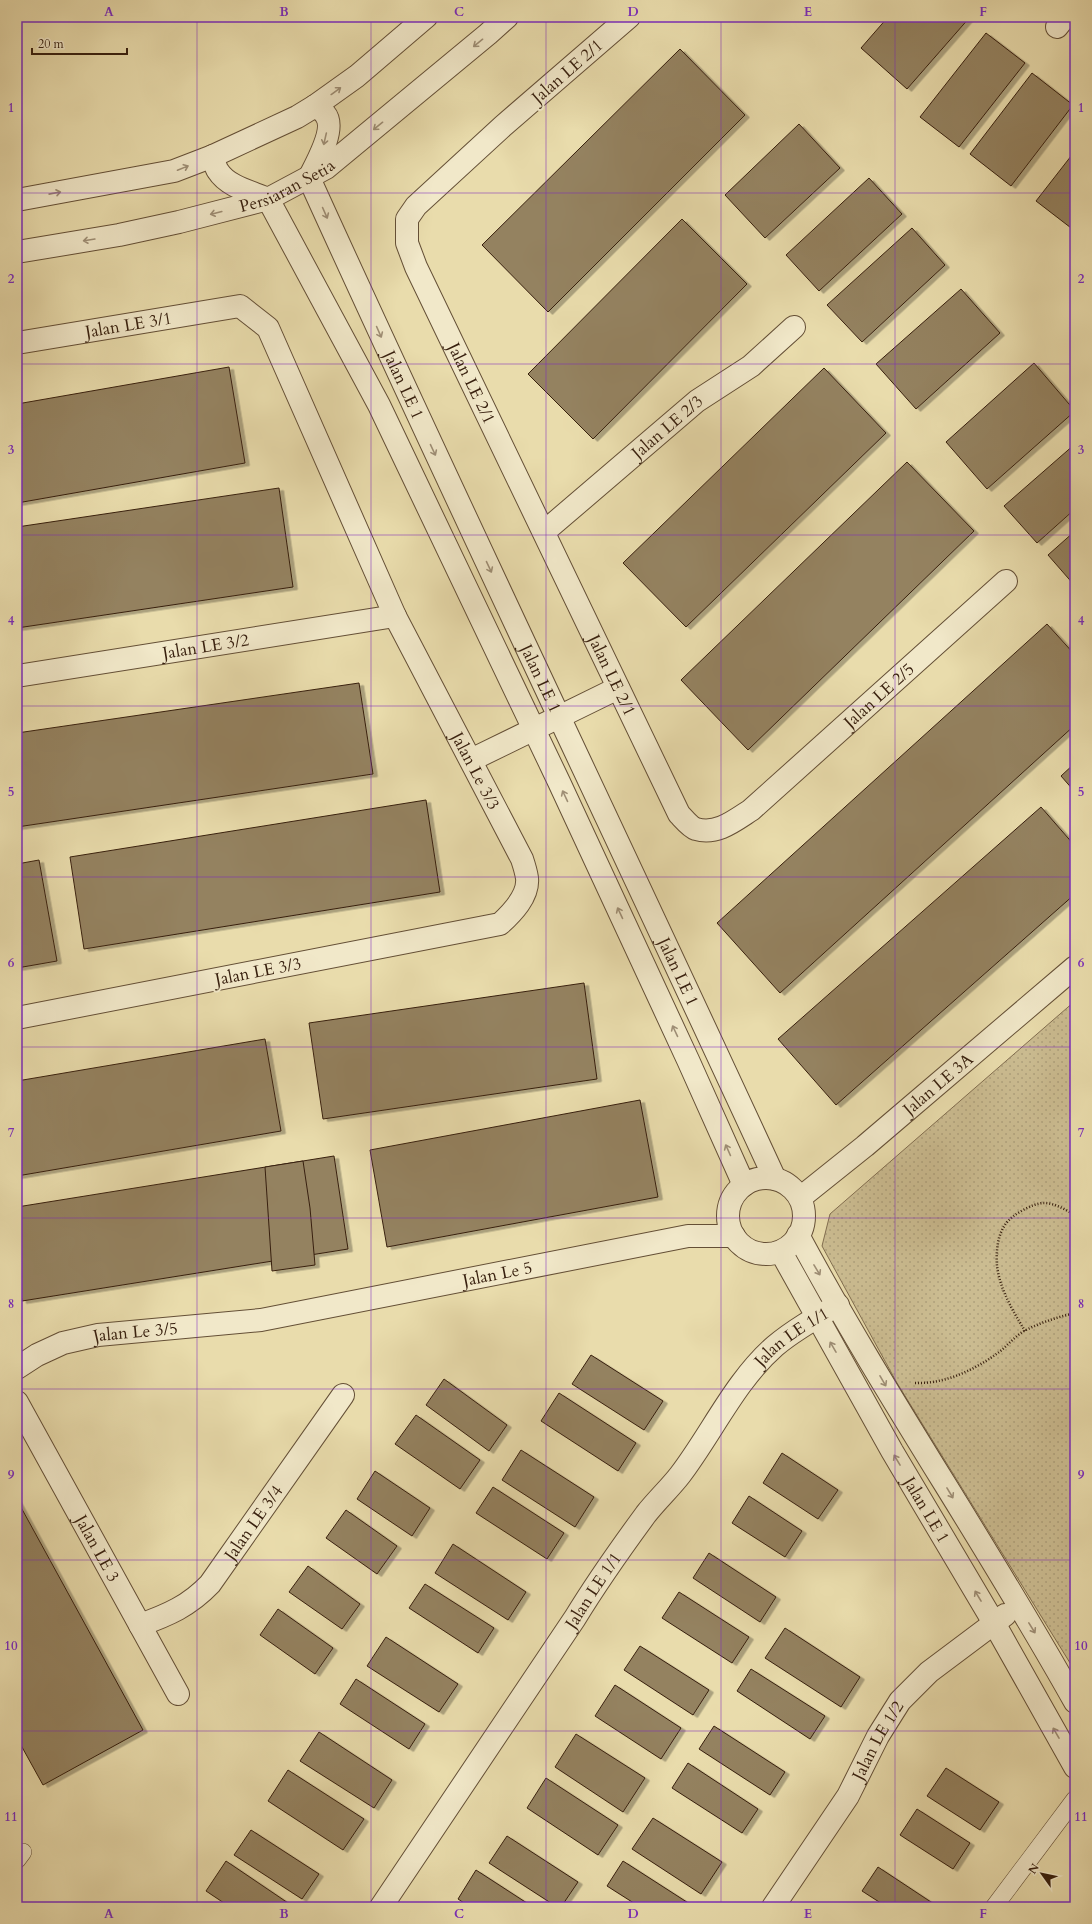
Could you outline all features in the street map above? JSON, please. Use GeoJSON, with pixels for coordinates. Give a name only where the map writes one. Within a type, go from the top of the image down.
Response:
{"type":"FeatureCollection","features":[{"type":"Feature","properties":{"kind":"street"},"geometry":{"type":"LineString","coordinates":[[17,200],[174,171],[213,156],[297,117],[315,106],[357,76],[426,17]]}},
{"type":"Feature","properties":{"kind":"street","name":"Persiaran Setia"},"geometry":{"type":"LineString","coordinates":[[17,252],[119,235],[179,222],[268,199],[326,168],[374,130],[507,17]]}},
{"type":"Feature","properties":{"kind":"street","name":"Jalan LE 2/1"},"geometry":{"type":"LineString","coordinates":[[629,17],[504,126],[416,206],[407,219],[407,243],[416,267],[679,814]]}},
{"type":"Feature","properties":{"kind":"street"},"geometry":{"type":"LineString","coordinates":[[309,178],[322,152],[328,121],[325,113],[315,106]]}},
{"type":"Feature","properties":{"kind":"street"},"geometry":{"type":"LineString","coordinates":[[213,156],[217,170],[225,179],[234,185],[268,199]]}},
{"type":"Feature","properties":{"kind":"street","name":"Jalan LE 1"},"geometry":{"type":"LineString","coordinates":[[309,178],[407,395],[560,717],[775,1179]]}},
{"type":"Feature","properties":{"kind":"street","name":"Jalan LE 1"},"geometry":{"type":"LineString","coordinates":[[268,199],[378,405],[534,730],[685,1053],[744,1185]]}},
{"type":"Feature","properties":{"kind":"street","name":"Jalan LE 3/1"},"geometry":{"type":"LineString","coordinates":[[17,343],[240,306]]}},
{"type":"Feature","properties":{"kind":"street","name":"Jalan Le 3/3"},"geometry":{"type":"LineString","coordinates":[[240,306],[268,328],[395,616],[522,859],[527,879],[523,898],[512,913],[500,924]]}},
{"type":"Feature","properties":{"kind":"street","name":"Jalan LE 2/3"},"geometry":{"type":"LineString","coordinates":[[544,532],[697,401],[751,366],[794,327]]}},
{"type":"Feature","properties":{"kind":"street","name":"Jalan LE 2/5"},"geometry":{"type":"LineString","coordinates":[[679,814],[695,828],[717,830],[735,821],[751,810],[1006,582]]}},
{"type":"Feature","properties":{"kind":"street","name":"Jalan LE 3/2"},"geometry":{"type":"LineString","coordinates":[[17,676],[395,616]]}},
{"type":"Feature","properties":{"kind":"street"},"geometry":{"type":"LineString","coordinates":[[471,760],[618,688]]}},
{"type":"Feature","properties":{"kind":"street","name":"Jalan LE 3/3"},"geometry":{"type":"LineString","coordinates":[[17,1018],[500,924]]}},
{"type":"Feature","properties":{"kind":"street","name":"Jalan LE 3A"},"geometry":{"type":"LineString","coordinates":[[800,1198],[865,1146],[1075,967]]}},
{"type":"Feature","properties":{"kind":"street"},"geometry":{"type":"LineString","coordinates":[[759,1179],[775,1179],[789,1186],[800,1198],[804,1213],[802,1228],[794,1242],[781,1252],[763,1255],[746,1249],[734,1236],[728,1218],[730,1206],[732,1200],[744,1185],[759,1179]]}},
{"type":"Feature","properties":{"kind":"street","name":"Jalan LE 1"},"geometry":{"type":"LineString","coordinates":[[798,1235],[914,1435],[1018,1605],[1075,1702]]}},
{"type":"Feature","properties":{"kind":"street","name":"Jalan Le 5"},"geometry":{"type":"LineString","coordinates":[[261,1320],[688,1236],[734,1236]]}},
{"type":"Feature","properties":{"kind":"street","name":"Jalan LE 1"},"geometry":{"type":"LineString","coordinates":[[781,1252],[796,1276],[816,1317],[994,1623],[1075,1767]]}},
{"type":"Feature","properties":{"kind":"street","name":"Jalan LE 1/1"},"geometry":{"type":"LineString","coordinates":[[381,1907],[575,1618],[595,1585],[647,1513],[679,1476],[703,1444],[748,1376],[775,1347],[816,1317],[838,1305]]}},
{"type":"Feature","properties":{"kind":"street","name":"Jalan Le 3/5"},"geometry":{"type":"LineString","coordinates":[[17,1368],[37,1355],[63,1343],[98,1335],[261,1320]]}},
{"type":"Feature","properties":{"kind":"street","name":"Jalan LE 3/4"},"geometry":{"type":"LineString","coordinates":[[140,1625],[172,1613],[196,1599],[210,1584],[343,1395]]}},
{"type":"Feature","properties":{"kind":"street","name":"Jalan LE 3"},"geometry":{"type":"LineString","coordinates":[[17,1402],[178,1694]]}},
{"type":"Feature","properties":{"kind":"street","name":"Jalan LE 1/2"},"geometry":{"type":"LineString","coordinates":[[773,1907],[848,1796],[878,1736],[900,1700],[929,1672],[1018,1605]]}},
{"type":"Feature","properties":{"kind":"lane"},"geometry":{"type":"LineString","coordinates":[[994,1907],[1075,1799]]}},
{"type":"Feature","properties":{"kind":"path"},"geometry":{"type":"LineString","coordinates":[[1025,1331],[1004,1293],[997,1267],[997,1247],[1005,1224],[1028,1206],[1044,1203],[1060,1206],[1075,1215]]}},
{"type":"Feature","properties":{"kind":"path"},"geometry":{"type":"LineString","coordinates":[[911,1383],[925,1384],[961,1375],[995,1355],[1025,1331],[1053,1318],[1075,1313]]}},
{"type":"Feature","properties":{"kind":"shaded area"},"geometry":{"type":"Polygon","coordinates":[[[1075,1001],[1075,1671],[897,1383],[822,1246],[830,1214],[1075,1001]]]}},
{"type":"Feature","properties":{"kind":"building"},"geometry":{"type":"Polygon","coordinates":[[[888,17],[970,17],[907,89],[861,48],[888,17]]]}},
{"type":"Feature","properties":{"kind":"building"},"geometry":{"type":"Polygon","coordinates":[[[986,33],[1025,63],[959,147],[920,117],[986,33]]]}},
{"type":"Feature","properties":{"kind":"building"},"geometry":{"type":"Polygon","coordinates":[[[680,49],[745,115],[548,312],[482,245],[680,49]]]}},
{"type":"Feature","properties":{"kind":"building"},"geometry":{"type":"Polygon","coordinates":[[[1032,73],[1073,105],[1011,186],[970,154],[1032,73]]]}},
{"type":"Feature","properties":{"kind":"building"},"geometry":{"type":"Polygon","coordinates":[[[799,124],[840,168],[765,238],[725,195],[799,124]]]}},
{"type":"Feature","properties":{"kind":"building"},"geometry":{"type":"Polygon","coordinates":[[[1075,151],[1075,231],[1036,201],[1075,151]]]}},
{"type":"Feature","properties":{"kind":"building"},"geometry":{"type":"Polygon","coordinates":[[[869,178],[902,214],[819,291],[786,255],[869,178]]]}},
{"type":"Feature","properties":{"kind":"building"},"geometry":{"type":"Polygon","coordinates":[[[682,219],[747,284],[593,439],[528,374],[682,219]]]}},
{"type":"Feature","properties":{"kind":"building"},"geometry":{"type":"Polygon","coordinates":[[[912,228],[945,265],[862,342],[827,305],[912,228]]]}},
{"type":"Feature","properties":{"kind":"building"},"geometry":{"type":"Polygon","coordinates":[[[961,289],[1000,333],[916,409],[876,364],[961,289]]]}},
{"type":"Feature","properties":{"kind":"building"},"geometry":{"type":"Polygon","coordinates":[[[1034,363],[1075,411],[987,489],[946,442],[1034,363]]]}},
{"type":"Feature","properties":{"kind":"building"},"geometry":{"type":"Polygon","coordinates":[[[229,367],[245,463],[17,503],[17,404],[229,367]]]}},
{"type":"Feature","properties":{"kind":"building"},"geometry":{"type":"Polygon","coordinates":[[[824,368],[886,433],[686,627],[623,563],[824,368]]]}},
{"type":"Feature","properties":{"kind":"building"},"geometry":{"type":"Polygon","coordinates":[[[1075,444],[1075,509],[1037,543],[1004,506],[1075,444]]]}},
{"type":"Feature","properties":{"kind":"building"},"geometry":{"type":"Polygon","coordinates":[[[907,462],[974,531],[748,750],[681,680],[907,462]]]}},
{"type":"Feature","properties":{"kind":"building"},"geometry":{"type":"Polygon","coordinates":[[[279,488],[293,587],[17,628],[17,527],[279,488]]]}},
{"type":"Feature","properties":{"kind":"building"},"geometry":{"type":"Polygon","coordinates":[[[1075,531],[1075,586],[1048,555],[1075,531]]]}},
{"type":"Feature","properties":{"kind":"building"},"geometry":{"type":"Polygon","coordinates":[[[1047,624],[1075,655],[1075,725],[780,993],[717,923],[1047,624]]]}},
{"type":"Feature","properties":{"kind":"building"},"geometry":{"type":"Polygon","coordinates":[[[359,683],[373,774],[17,827],[17,733],[359,683]]]}},
{"type":"Feature","properties":{"kind":"building"},"geometry":{"type":"Polygon","coordinates":[[[1075,763],[1075,792],[1061,776],[1075,763]]]}},
{"type":"Feature","properties":{"kind":"building"},"geometry":{"type":"Polygon","coordinates":[[[426,800],[440,892],[84,949],[70,857],[426,800]]]}},
{"type":"Feature","properties":{"kind":"building"},"geometry":{"type":"Polygon","coordinates":[[[1041,807],[1075,846],[1075,894],[836,1105],[778,1039],[1041,807]]]}},
{"type":"Feature","properties":{"kind":"building"},"geometry":{"type":"Polygon","coordinates":[[[39,860],[57,961],[17,968],[17,864],[39,860]]]}},
{"type":"Feature","properties":{"kind":"building"},"geometry":{"type":"Polygon","coordinates":[[[584,983],[597,1079],[323,1119],[309,1023],[584,983]]]}},
{"type":"Feature","properties":{"kind":"building"},"geometry":{"type":"Polygon","coordinates":[[[265,1039],[281,1131],[17,1176],[17,1081],[265,1039]]]}},
{"type":"Feature","properties":{"kind":"building"},"geometry":{"type":"Polygon","coordinates":[[[640,1100],[658,1197],[387,1247],[370,1150],[640,1100]]]}},
{"type":"Feature","properties":{"kind":"building"},"geometry":{"type":"Polygon","coordinates":[[[334,1156],[348,1249],[22,1301],[17,1266],[17,1207],[334,1156]]]}},
{"type":"Feature","properties":{"kind":"building"},"geometry":{"type":"Polygon","coordinates":[[[303,1161],[310,1208],[315,1265],[272,1271],[265,1167],[303,1161]]]}},
{"type":"Feature","properties":{"kind":"building"},"geometry":{"type":"Polygon","coordinates":[[[591,1355],[663,1401],[644,1430],[572,1384],[591,1355]]]}},
{"type":"Feature","properties":{"kind":"building"},"geometry":{"type":"Polygon","coordinates":[[[444,1379],[507,1425],[489,1451],[426,1405],[444,1379]]]}},
{"type":"Feature","properties":{"kind":"building"},"geometry":{"type":"Polygon","coordinates":[[[559,1393],[636,1443],[618,1471],[541,1421],[559,1393]]]}},
{"type":"Feature","properties":{"kind":"building"},"geometry":{"type":"Polygon","coordinates":[[[416,1415],[480,1460],[460,1489],[395,1444],[416,1415]]]}},
{"type":"Feature","properties":{"kind":"building"},"geometry":{"type":"Polygon","coordinates":[[[521,1450],[594,1497],[575,1527],[502,1480],[521,1450]]]}},
{"type":"Feature","properties":{"kind":"building"},"geometry":{"type":"Polygon","coordinates":[[[782,1453],[838,1490],[818,1519],[763,1483],[782,1453]]]}},
{"type":"Feature","properties":{"kind":"building"},"geometry":{"type":"Polygon","coordinates":[[[375,1471],[430,1508],[412,1536],[357,1499],[375,1471]]]}},
{"type":"Feature","properties":{"kind":"building"},"geometry":{"type":"Polygon","coordinates":[[[493,1487],[564,1533],[547,1559],[476,1513],[493,1487]]]}},
{"type":"Feature","properties":{"kind":"building"},"geometry":{"type":"Polygon","coordinates":[[[749,1496],[802,1531],[785,1557],[732,1523],[749,1496]]]}},
{"type":"Feature","properties":{"kind":"building"},"geometry":{"type":"Polygon","coordinates":[[[17,1500],[143,1730],[43,1785],[17,1738],[17,1500]]]}},
{"type":"Feature","properties":{"kind":"building"},"geometry":{"type":"Polygon","coordinates":[[[346,1510],[397,1546],[377,1574],[326,1538],[346,1510]]]}},
{"type":"Feature","properties":{"kind":"building"},"geometry":{"type":"Polygon","coordinates":[[[453,1544],[526,1592],[508,1620],[435,1573],[453,1544]]]}},
{"type":"Feature","properties":{"kind":"building"},"geometry":{"type":"Polygon","coordinates":[[[709,1553],[776,1597],[760,1622],[693,1578],[709,1553]]]}},
{"type":"Feature","properties":{"kind":"building"},"geometry":{"type":"Polygon","coordinates":[[[308,1566],[360,1604],[342,1629],[289,1592],[308,1566]]]}},
{"type":"Feature","properties":{"kind":"building"},"geometry":{"type":"Polygon","coordinates":[[[425,1584],[494,1628],[478,1653],[409,1608],[425,1584]]]}},
{"type":"Feature","properties":{"kind":"building"},"geometry":{"type":"Polygon","coordinates":[[[679,1592],[749,1637],[732,1663],[662,1618],[679,1592]]]}},
{"type":"Feature","properties":{"kind":"building"},"geometry":{"type":"Polygon","coordinates":[[[278,1609],[333,1648],[315,1674],[260,1635],[278,1609]]]}},
{"type":"Feature","properties":{"kind":"building"},"geometry":{"type":"Polygon","coordinates":[[[785,1628],[860,1677],[841,1707],[765,1658],[785,1628]]]}},
{"type":"Feature","properties":{"kind":"building"},"geometry":{"type":"Polygon","coordinates":[[[386,1637],[458,1684],[439,1712],[367,1666],[386,1637]]]}},
{"type":"Feature","properties":{"kind":"building"},"geometry":{"type":"Polygon","coordinates":[[[640,1646],[709,1690],[693,1715],[624,1670],[640,1646]]]}},
{"type":"Feature","properties":{"kind":"building"},"geometry":{"type":"Polygon","coordinates":[[[751,1669],[825,1716],[810,1739],[737,1691],[751,1669]]]}},
{"type":"Feature","properties":{"kind":"building"},"geometry":{"type":"Polygon","coordinates":[[[356,1679],[425,1724],[409,1749],[340,1704],[356,1679]]]}},
{"type":"Feature","properties":{"kind":"building"},"geometry":{"type":"Polygon","coordinates":[[[615,1685],[681,1728],[661,1759],[595,1716],[615,1685]]]}},
{"type":"Feature","properties":{"kind":"building"},"geometry":{"type":"Polygon","coordinates":[[[714,1726],[785,1772],[770,1795],[699,1749],[714,1726]]]}},
{"type":"Feature","properties":{"kind":"building"},"geometry":{"type":"Polygon","coordinates":[[[319,1732],[392,1780],[374,1808],[300,1761],[319,1732]]]}},
{"type":"Feature","properties":{"kind":"building"},"geometry":{"type":"Polygon","coordinates":[[[576,1734],[645,1778],[623,1812],[555,1767],[576,1734]]]}},
{"type":"Feature","properties":{"kind":"building"},"geometry":{"type":"Polygon","coordinates":[[[688,1763],[758,1809],[742,1833],[672,1788],[688,1763]]]}},
{"type":"Feature","properties":{"kind":"building"},"geometry":{"type":"Polygon","coordinates":[[[946,1768],[999,1802],[980,1830],[927,1796],[946,1768]]]}},
{"type":"Feature","properties":{"kind":"building"},"geometry":{"type":"Polygon","coordinates":[[[288,1770],[364,1819],[343,1850],[268,1801],[288,1770]]]}},
{"type":"Feature","properties":{"kind":"building"},"geometry":{"type":"Polygon","coordinates":[[[546,1778],[618,1825],[598,1855],[527,1808],[546,1778]]]}},
{"type":"Feature","properties":{"kind":"building"},"geometry":{"type":"Polygon","coordinates":[[[917,1809],[970,1843],[953,1869],[900,1835],[917,1809]]]}},
{"type":"Feature","properties":{"kind":"building"},"geometry":{"type":"Polygon","coordinates":[[[653,1818],[722,1862],[701,1894],[632,1849],[653,1818]]]}},
{"type":"Feature","properties":{"kind":"building"},"geometry":{"type":"Polygon","coordinates":[[[251,1830],[319,1874],[302,1899],[234,1855],[251,1830]]]}},
{"type":"Feature","properties":{"kind":"building"},"geometry":{"type":"Polygon","coordinates":[[[507,1836],[578,1882],[561,1907],[557,1907],[489,1863],[507,1836]]]}},
{"type":"Feature","properties":{"kind":"building"},"geometry":{"type":"Polygon","coordinates":[[[226,1861],[294,1907],[230,1907],[206,1891],[226,1861]]]}},
{"type":"Feature","properties":{"kind":"building"},"geometry":{"type":"Polygon","coordinates":[[[623,1861],[693,1906],[640,1907],[607,1886],[623,1861]]]}},
{"type":"Feature","properties":{"kind":"building"},"geometry":{"type":"Polygon","coordinates":[[[878,1867],[934,1904],[932,1907],[887,1907],[862,1891],[878,1867]]]}},
{"type":"Feature","properties":{"kind":"building"},"geometry":{"type":"Polygon","coordinates":[[[476,1870],[533,1907],[470,1907],[458,1899],[476,1870]]]}}]}
